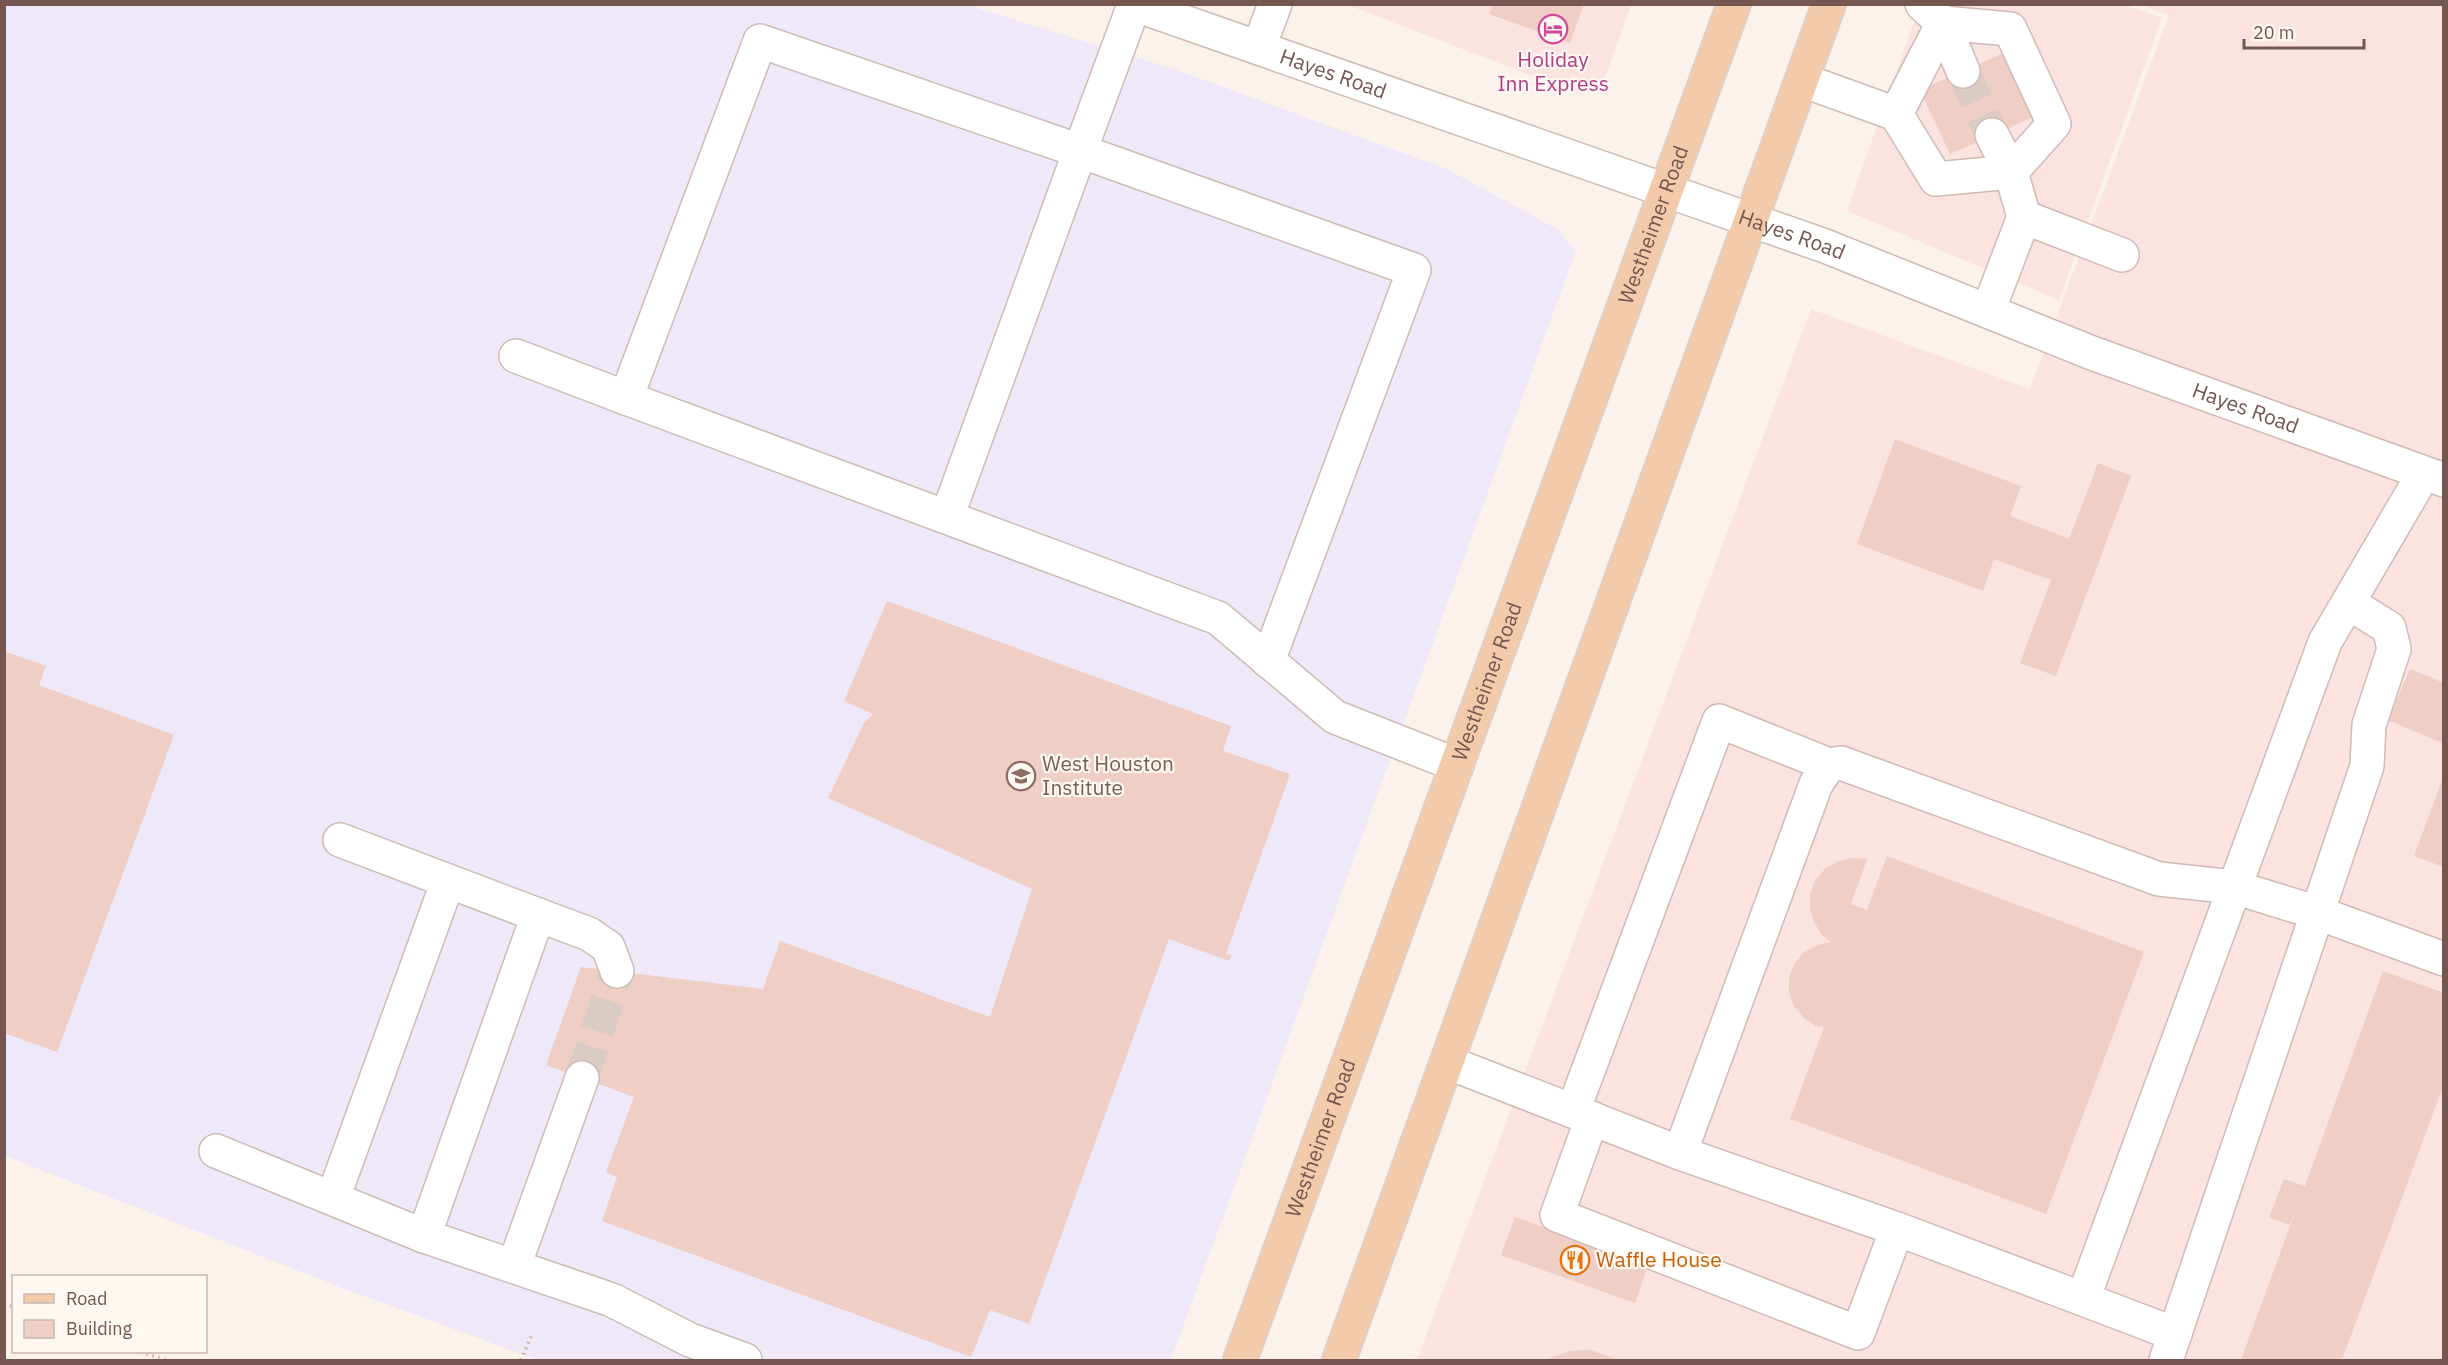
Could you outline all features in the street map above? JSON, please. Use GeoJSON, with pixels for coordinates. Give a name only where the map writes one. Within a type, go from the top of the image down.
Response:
{"type":"FeatureCollection","features":[{"type":"Feature","properties":{"kind":"main road","name":"Westheimer Road"},"geometry":{"type":"LineString","coordinates":[[1240,1360],[1734,4]]}},
{"type":"Feature","properties":{"kind":"main road"},"geometry":{"type":"LineString","coordinates":[[1339,1360],[1829,4]]}},
{"type":"Feature","properties":{"kind":"street"},"geometry":{"type":"LineString","coordinates":[[1259,47],[1275,4]]}},
{"type":"Feature","properties":{"kind":"street"},"geometry":{"type":"LineString","coordinates":[[947,517],[1134,5]]}},
{"type":"Feature","properties":{"kind":"street","name":"Hayes Road"},"geometry":{"type":"LineString","coordinates":[[1134,5],[1751,220],[2103,357],[2434,477]]}},
{"type":"Feature","properties":{"kind":"street"},"geometry":{"type":"LineString","coordinates":[[1802,80],[1896,114],[1936,179],[2011,172],[2054,124],[2010,29],[1933,14]]}},
{"type":"Feature","properties":{"kind":"street"},"geometry":{"type":"LineString","coordinates":[[1896,114],[1933,14]]}},
{"type":"Feature","properties":{"kind":"street"},"geometry":{"type":"LineString","coordinates":[[1933,14],[1963,71]]}},
{"type":"Feature","properties":{"kind":"street"},"geometry":{"type":"LineString","coordinates":[[626,398],[760,41],[1080,151],[1414,270],[1268,661]]}},
{"type":"Feature","properties":{"kind":"street"},"geometry":{"type":"LineString","coordinates":[[1988,311],[2024,217],[2011,172],[1992,135]]}},
{"type":"Feature","properties":{"kind":"street"},"geometry":{"type":"LineString","coordinates":[[2024,217],[2122,255]]}},
{"type":"Feature","properties":{"kind":"street"},"geometry":{"type":"LineString","coordinates":[[516,356],[1218,618],[1335,717],[1456,765]]}},
{"type":"Feature","properties":{"kind":"street"},"geometry":{"type":"LineString","coordinates":[[2083,1299],[2325,642],[2434,477]]}},
{"type":"Feature","properties":{"kind":"street"},"geometry":{"type":"LineString","coordinates":[[1447,1062],[1680,1153],[1897,1229],[2083,1299],[2171,1347],[2367,766],[2369,725],[2394,649],[2389,628],[2349,603]]}},
{"type":"Feature","properties":{"kind":"street"},"geometry":{"type":"LineString","coordinates":[[1897,1229],[1858,1333],[1557,1215],[1583,1115],[1719,721],[1829,765],[1841,763],[2159,879],[2234,887],[2318,913],[2444,959]]}},
{"type":"Feature","properties":{"kind":"street"},"geometry":{"type":"LineString","coordinates":[[1680,1153],[1816,784],[1829,765]]}},
{"type":"Feature","properties":{"kind":"street"},"geometry":{"type":"LineString","coordinates":[[340,840],[589,934],[609,947],[617,971]]}},
{"type":"Feature","properties":{"kind":"street"},"geometry":{"type":"LineString","coordinates":[[333,1198],[448,881]]}},
{"type":"Feature","properties":{"kind":"street"},"geometry":{"type":"LineString","coordinates":[[424,1236],[538,915]]}},
{"type":"Feature","properties":{"kind":"street"},"geometry":{"type":"LineString","coordinates":[[514,1266],[582,1078]]}},
{"type":"Feature","properties":{"kind":"street"},"geometry":{"type":"LineString","coordinates":[[216,1151],[424,1236],[612,1300],[690,1341],[745,1360]]}},
{"type":"Feature","properties":{"kind":"path"},"geometry":{"type":"LineString","coordinates":[[521,1360],[532,1334]]}},
{"type":"Feature","properties":{"kind":"path"},"geometry":{"type":"LineString","coordinates":[[144,1353],[167,1360]]}},
{"type":"Feature","properties":{"kind":"shaded area"},"geometry":{"type":"Polygon","coordinates":[[[4,5],[967,5],[1174,69],[1447,169],[1557,229],[1576,251],[1171,1360],[538,1360],[345,1289],[5,1156],[4,5]]]}},
{"type":"Feature","properties":{"kind":"shaded area"},"geometry":{"type":"Polygon","coordinates":[[[1348,5],[1631,5],[1605,78],[1582,95],[1348,5]]]}},
{"type":"Feature","properties":{"kind":"shaded area"},"geometry":{"type":"Polygon","coordinates":[[[1920,5],[2125,5],[2162,18],[2059,300],[1847,211],[1920,5]]]}},
{"type":"Feature","properties":{"kind":"shaded area"},"geometry":{"type":"Polygon","coordinates":[[[2142,5],[2443,5],[2443,1360],[1417,1360],[1811,309],[2030,389],[2169,15],[2142,5]]]}},
{"type":"Feature","properties":{"kind":"building","name":"Holiday Inn Express"},"geometry":{"type":"Polygon","coordinates":[[[1493,4],[1584,4],[1570,43],[1489,14],[1493,4]]]}},
{"type":"Feature","properties":{"kind":"building"},"geometry":{"type":"Polygon","coordinates":[[[2008,51],[2038,115],[1950,154],[1920,90],[2008,51]]]}},
{"type":"Feature","properties":{"kind":"building"},"geometry":{"type":"Polygon","coordinates":[[[1895,439],[2021,486],[2010,516],[2069,539],[2098,463],[2131,476],[2056,676],[2020,663],[2051,580],[1994,559],[1983,591],[1857,544],[1895,439]]]}},
{"type":"Feature","properties":{"kind":"building"},"geometry":{"type":"Polygon","coordinates":[[[887,601],[1231,726],[1223,751],[1290,774],[1226,954],[1232,955],[1229,961],[1169,939],[1029,1324],[990,1310],[971,1357],[602,1221],[617,1177],[606,1172],[634,1097],[546,1065],[581,967],[763,989],[780,941],[990,1017],[1032,889],[828,798],[864,723],[873,714],[844,701],[887,601]]]}},
{"type":"Feature","properties":{"kind":"building"},"geometry":{"type":"Polygon","coordinates":[[[4,651],[46,666],[39,685],[174,735],[57,1052],[4,1033],[4,651]]]}},
{"type":"Feature","properties":{"kind":"building"},"geometry":{"type":"Polygon","coordinates":[[[2410,669],[2444,683],[2442,743],[2388,720],[2410,669]]]}},
{"type":"Feature","properties":{"kind":"building"},"geometry":{"type":"Polygon","coordinates":[[[2444,778],[2444,867],[2414,856],[2444,778]]]}},
{"type":"Feature","properties":{"kind":"building"},"geometry":{"type":"Polygon","coordinates":[[[1887,856],[2144,952],[2046,1214],[1790,1119],[1824,1027],[1816,1026],[1804,1018],[1794,1006],[1789,992],[1789,977],[1795,963],[1804,952],[1817,945],[1831,942],[1822,935],[1814,922],[1810,908],[1810,893],[1816,879],[1826,868],[1839,861],[1853,858],[1867,859],[1851,904],[1867,910],[1887,856]]]}},
{"type":"Feature","properties":{"kind":"building"},"geometry":{"type":"Polygon","coordinates":[[[2383,971],[2444,993],[2444,1084],[2342,1360],[2241,1360],[2294,1215],[2289,1225],[2269,1217],[2284,1179],[2305,1186],[2383,971]]]}},
{"type":"Feature","properties":{"kind":"building","name":"Waffle House"},"geometry":{"type":"Polygon","coordinates":[[[1515,1217],[1648,1265],[1635,1303],[1501,1255],[1515,1217]]]}},
{"type":"Feature","properties":{"kind":"building"},"geometry":{"type":"Polygon","coordinates":[[[1591,1350],[1618,1360],[1545,1360],[1569,1351],[1591,1350]]]}},
{"type":"Feature","properties":{"kind":"tunnel"},"geometry":{"type":"LineString","coordinates":[[1963,71],[1992,135]]}},
{"type":"Feature","properties":{"kind":"tunnel"},"geometry":{"type":"LineString","coordinates":[[582,1078],[617,971]]}},
{"type":"Feature","properties":{"kind":"place","name":"Holiday Inn Express"},"geometry":{"type":"Point","coordinates":[1553,29]}},
{"type":"Feature","properties":{"kind":"place","name":"West Houston Institute"},"geometry":{"type":"Point","coordinates":[1021,776]}},
{"type":"Feature","properties":{"kind":"place","name":"Waffle House"},"geometry":{"type":"Point","coordinates":[1575,1260]}}]}
